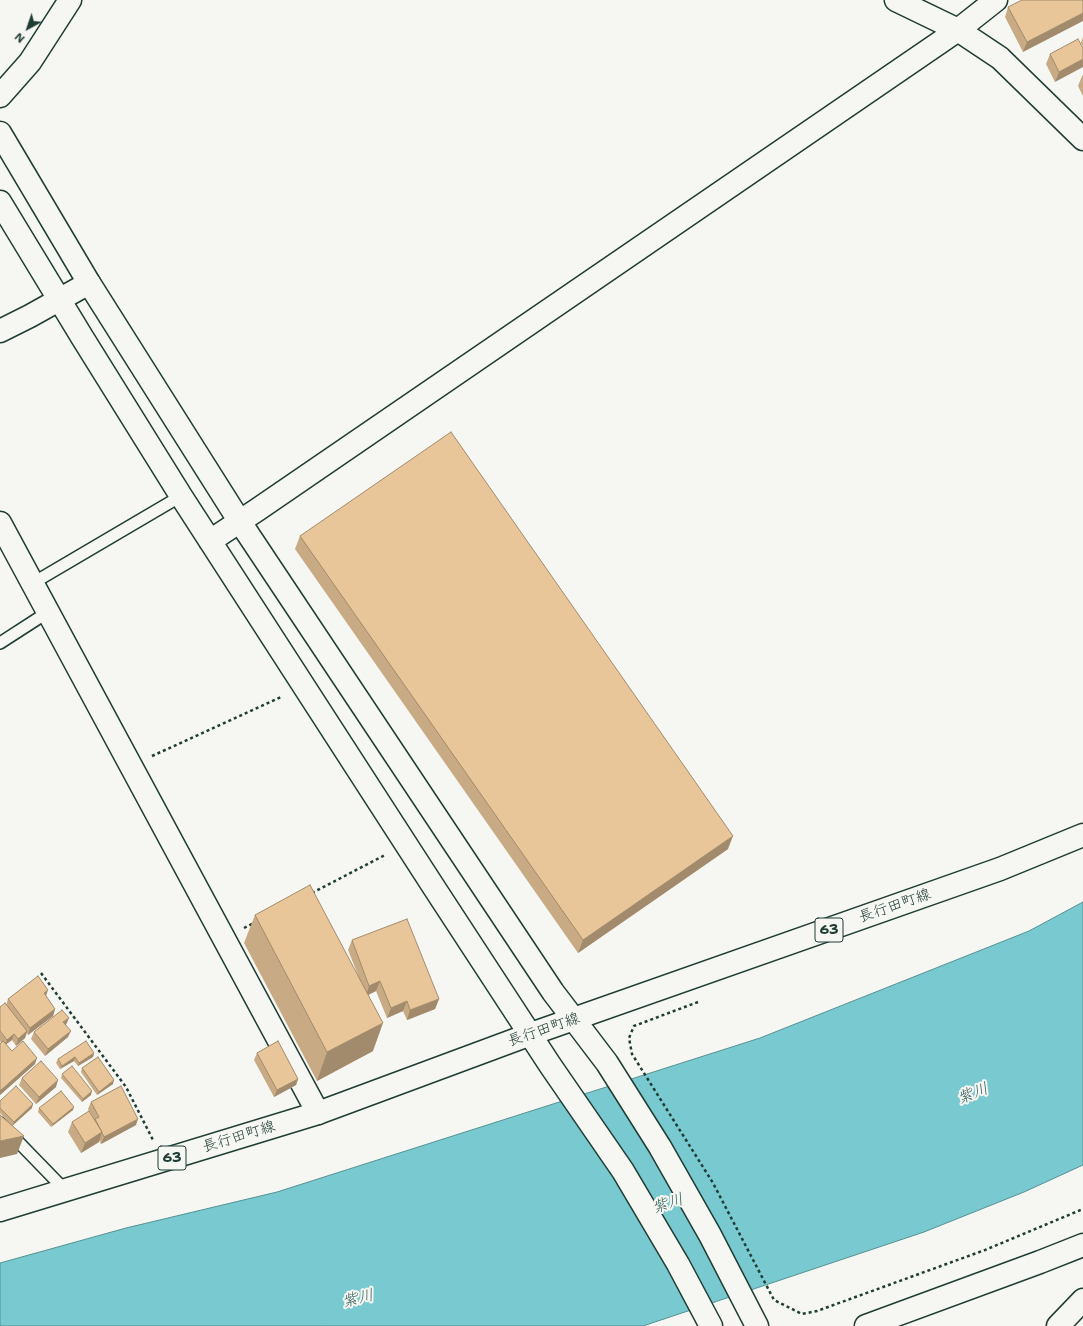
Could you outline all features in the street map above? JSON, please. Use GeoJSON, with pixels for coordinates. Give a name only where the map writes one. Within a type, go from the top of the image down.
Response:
{"type":"FeatureCollection","features":[{"type":"Feature","properties":{"kind":"main road"},"geometry":{"type":"LineString","coordinates":[[0,96],[30,62],[70,0]]}},
{"type":"Feature","properties":{"kind":"main road"},"geometry":{"type":"LineString","coordinates":[[896,0],[958,30],[1000,58],[1083,139]]}},
{"type":"Feature","properties":{"kind":"main road"},"geometry":{"type":"LineString","coordinates":[[210,541],[240,522],[958,30],[996,0]]}},
{"type":"Feature","properties":{"kind":"main road"},"geometry":{"type":"LineString","coordinates":[[0,134],[89,283],[240,522],[553,992],[607,1063],[660,1147],[710,1235],[756,1324]]}},
{"type":"Feature","properties":{"kind":"main road"},"geometry":{"type":"LineString","coordinates":[[0,202],[181,496],[435,889],[623,1171],[678,1264],[711,1326]]}},
{"type":"Feature","properties":{"kind":"main road"},"geometry":{"type":"LineString","coordinates":[[0,331],[89,283]]}},
{"type":"Feature","properties":{"kind":"main road"},"geometry":{"type":"LineString","coordinates":[[0,522],[318,1113]]}},
{"type":"Feature","properties":{"kind":"main road","name":"長行田町線"},"geometry":{"type":"LineString","coordinates":[[0,1210],[318,1113],[531,1034],[1000,870],[1083,835]]}},
{"type":"Feature","properties":{"kind":"main road"},"geometry":{"type":"LineString","coordinates":[[866,1326],[1083,1245]]}},
{"type":"Feature","properties":{"kind":"main road"},"geometry":{"type":"LineString","coordinates":[[1058,1326],[1083,1300]]}},
{"type":"Feature","properties":{"kind":"lane"},"geometry":{"type":"LineString","coordinates":[[33,583],[181,496]]}},
{"type":"Feature","properties":{"kind":"lane"},"geometry":{"type":"LineString","coordinates":[[0,643],[48,612]]}},
{"type":"Feature","properties":{"kind":"lane"},"geometry":{"type":"LineString","coordinates":[[0,1123],[65,1190]]}},
{"type":"Feature","properties":{"kind":"path"},"geometry":{"type":"LineString","coordinates":[[131,765],[281,697]]}},
{"type":"Feature","properties":{"kind":"path"},"geometry":{"type":"LineString","coordinates":[[308,895],[386,855]]}},
{"type":"Feature","properties":{"kind":"path"},"geometry":{"type":"LineString","coordinates":[[224,938],[259,920]]}},
{"type":"Feature","properties":{"kind":"path"},"geometry":{"type":"LineString","coordinates":[[41,973],[126,1086],[156,1146],[161,1161]]}},
{"type":"Feature","properties":{"kind":"path"},"geometry":{"type":"LineString","coordinates":[[774,1300],[802,1314],[817,1311],[985,1250],[1083,1209]]}},
{"type":"Feature","properties":{"kind":"water","name":"紫川"},"geometry":{"type":"Polygon","coordinates":[[[1083,902],[1083,1165],[1024,1192],[924,1232],[643,1326],[0,1326],[0,1263],[126,1228],[277,1192],[760,1038],[1029,931],[1083,902]]]}},
{"type":"Feature","properties":{"kind":"building"},"geometry":{"type":"Polygon","coordinates":[[[1022,0],[1083,0],[1083,13],[1027,42],[1008,7],[1022,0]]]}},
{"type":"Feature","properties":{"kind":"building"},"geometry":{"type":"Polygon","coordinates":[[[1078,39],[1083,48],[1083,59],[1059,72],[1050,54],[1078,39]]]}},
{"type":"Feature","properties":{"kind":"building"},"geometry":{"type":"Polygon","coordinates":[[[451,432],[733,836],[583,940],[300,536],[451,432]]]}},
{"type":"Feature","properties":{"kind":"building"},"geometry":{"type":"Polygon","coordinates":[[[310,885],[383,1023],[327,1052],[255,915],[310,885]]]}},
{"type":"Feature","properties":{"kind":"building"},"geometry":{"type":"Polygon","coordinates":[[[407,919],[439,999],[410,1010],[407,1001],[391,1008],[380,981],[369,986],[352,940],[407,919]]]}},
{"type":"Feature","properties":{"kind":"building"},"geometry":{"type":"Polygon","coordinates":[[[38,976],[48,990],[44,993],[55,1009],[30,1028],[8,999],[38,976]]]}},
{"type":"Feature","properties":{"kind":"building"},"geometry":{"type":"Polygon","coordinates":[[[5,1003],[27,1031],[18,1039],[14,1034],[7,1040],[0,1031],[0,1007],[5,1003]]]}},
{"type":"Feature","properties":{"kind":"building"},"geometry":{"type":"Polygon","coordinates":[[[62,1010],[69,1018],[63,1022],[71,1031],[48,1049],[34,1032],[62,1010]]]}},
{"type":"Feature","properties":{"kind":"building"},"geometry":{"type":"Polygon","coordinates":[[[3,1041],[12,1051],[23,1041],[37,1058],[0,1091],[0,1044],[3,1041]]]}},
{"type":"Feature","properties":{"kind":"building"},"geometry":{"type":"Polygon","coordinates":[[[86,1041],[94,1053],[79,1063],[75,1057],[62,1066],[58,1059],[86,1041]]]}},
{"type":"Feature","properties":{"kind":"building"},"geometry":{"type":"Polygon","coordinates":[[[278,1041],[298,1079],[277,1090],[257,1053],[278,1041]]]}},
{"type":"Feature","properties":{"kind":"building"},"geometry":{"type":"Polygon","coordinates":[[[98,1057],[114,1080],[99,1092],[82,1068],[98,1057]]]}},
{"type":"Feature","properties":{"kind":"building"},"geometry":{"type":"Polygon","coordinates":[[[41,1061],[58,1080],[39,1097],[22,1078],[41,1061]]]}},
{"type":"Feature","properties":{"kind":"building"},"geometry":{"type":"Polygon","coordinates":[[[72,1066],[92,1091],[83,1099],[62,1074],[72,1066]]]}},
{"type":"Feature","properties":{"kind":"building"},"geometry":{"type":"Polygon","coordinates":[[[16,1086],[33,1104],[14,1122],[0,1108],[0,1101],[16,1086]]]}},
{"type":"Feature","properties":{"kind":"building"},"geometry":{"type":"Polygon","coordinates":[[[121,1086],[138,1119],[104,1137],[95,1119],[99,1117],[91,1102],[121,1086]]]}},
{"type":"Feature","properties":{"kind":"building"},"geometry":{"type":"Polygon","coordinates":[[[61,1091],[74,1107],[53,1124],[39,1108],[61,1091]]]}},
{"type":"Feature","properties":{"kind":"building"},"geometry":{"type":"Polygon","coordinates":[[[89,1111],[102,1132],[85,1143],[72,1122],[89,1111]]]}},
{"type":"Feature","properties":{"kind":"building"},"geometry":{"type":"Polygon","coordinates":[[[0,1115],[24,1136],[0,1141],[0,1115]]]}}]}
